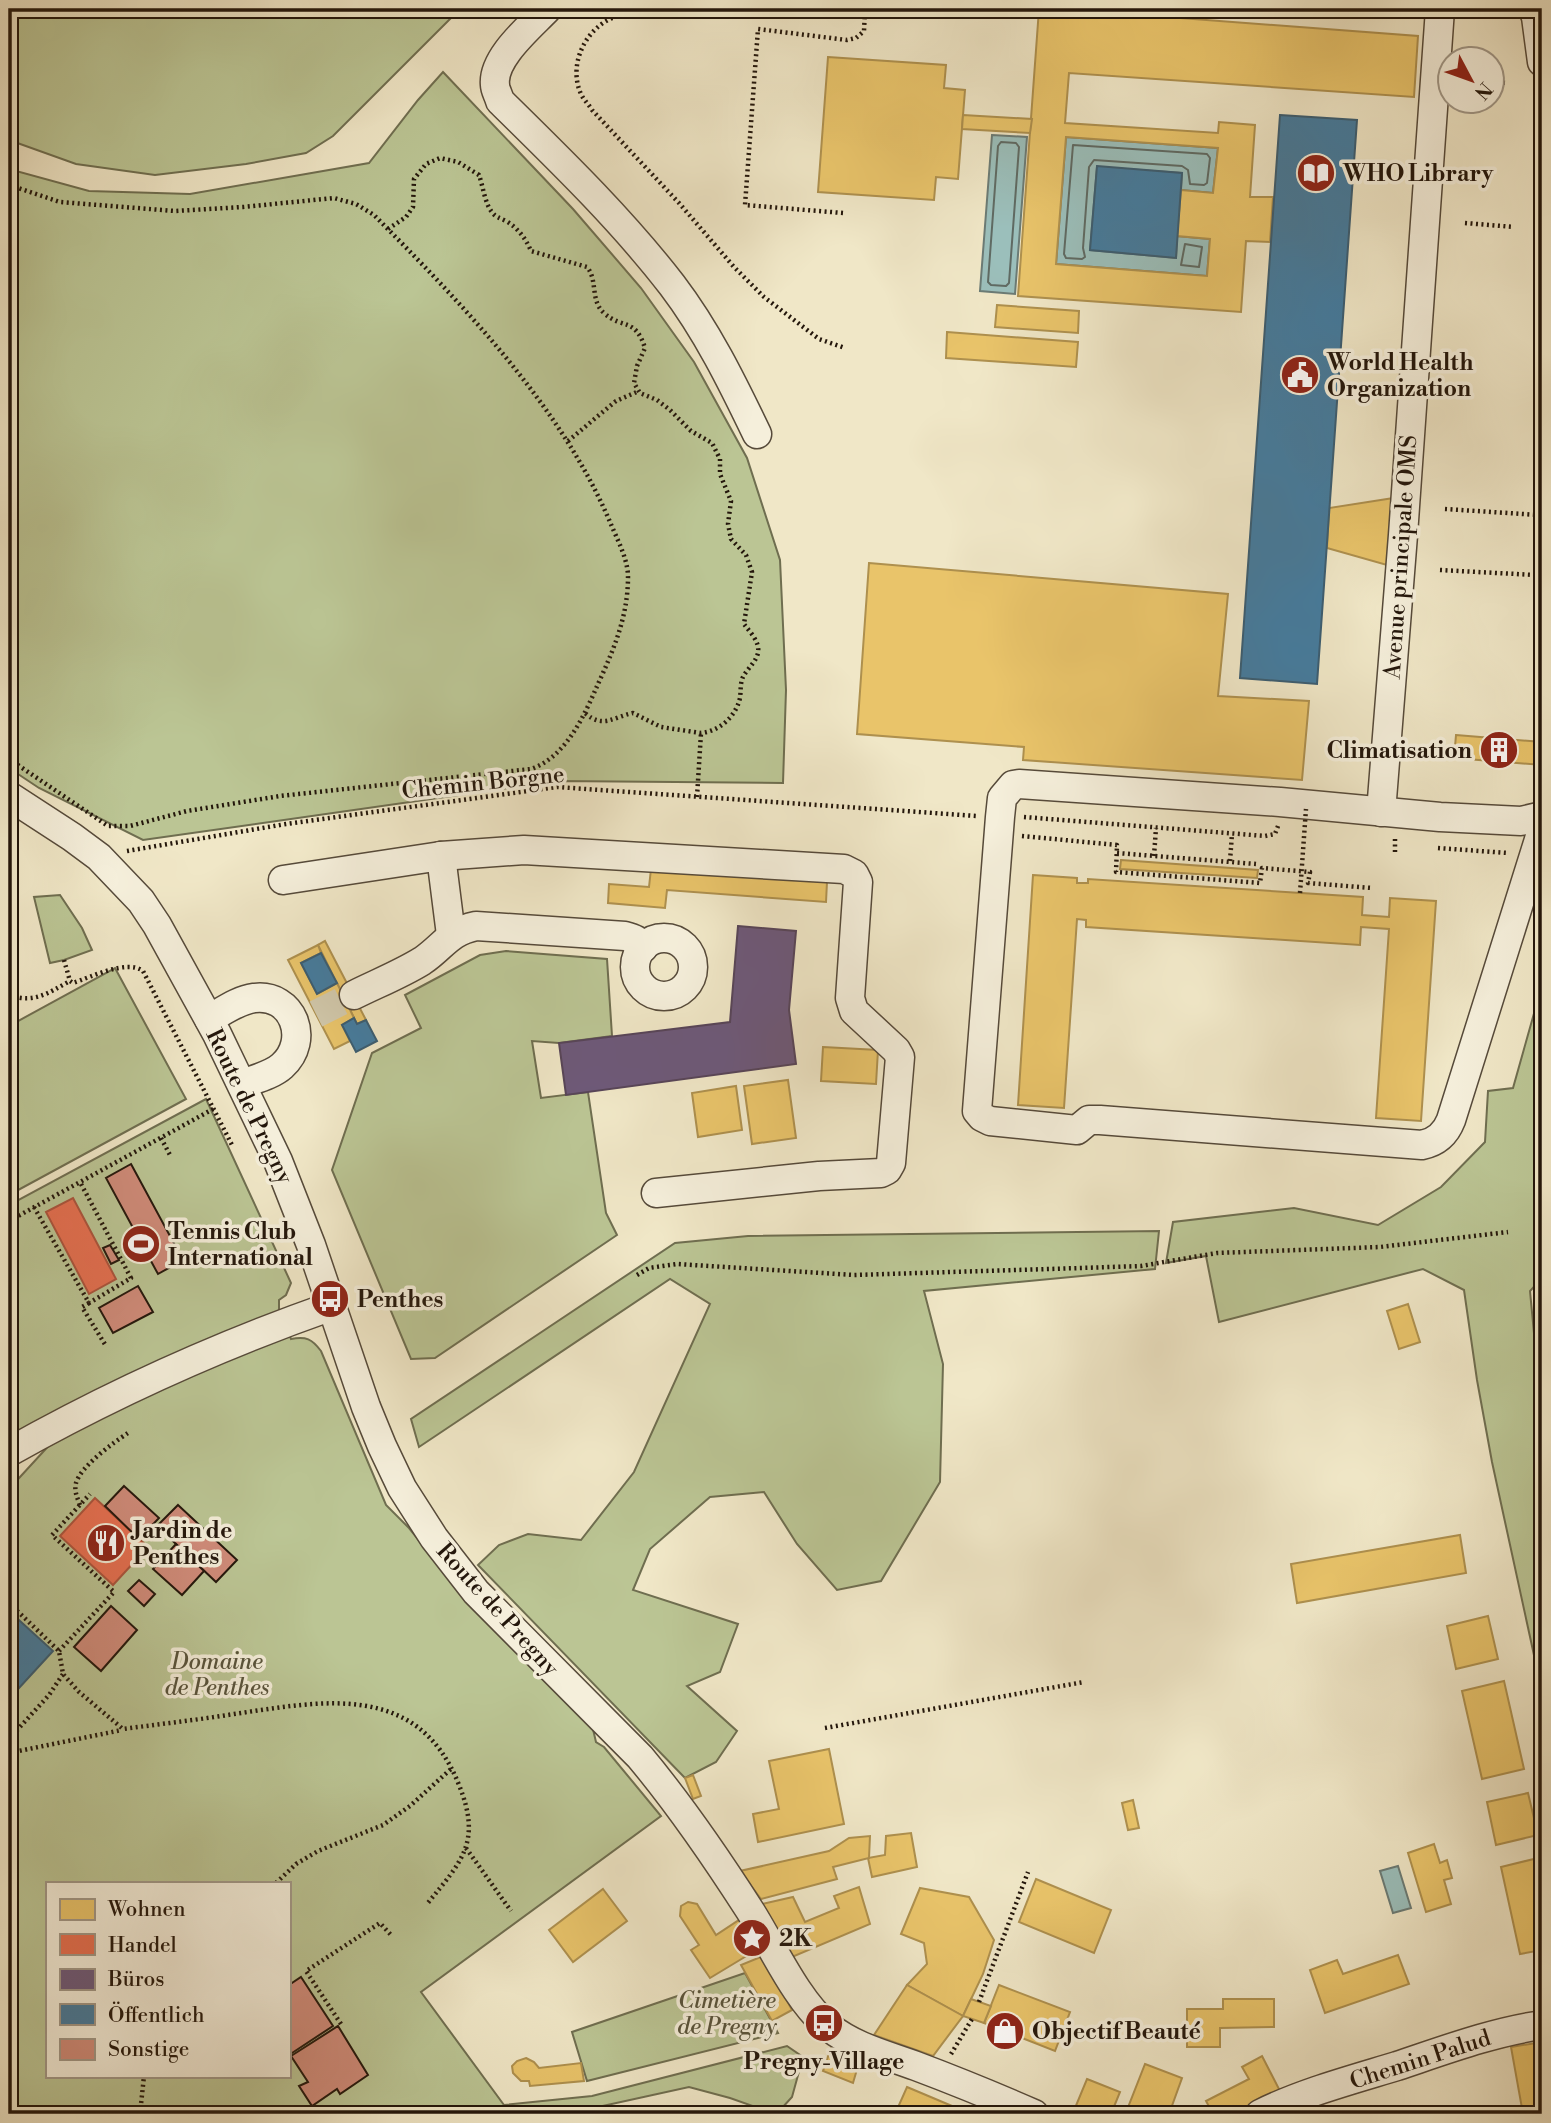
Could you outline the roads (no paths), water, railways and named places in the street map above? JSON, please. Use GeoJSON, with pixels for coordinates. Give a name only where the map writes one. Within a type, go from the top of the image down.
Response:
{"type":"FeatureCollection","features":[{"type":"Feature","properties":{"kind":"street"},"geometry":{"type":"LineString","coordinates":[[547,9],[506,52],[495,85],[500,101],[624,228],[673,286],[706,334],[730,376],[757,434]]}},
{"type":"Feature","properties":{"kind":"street","name":"Avenue principale OMS"},"geometry":{"type":"LineString","coordinates":[[1381,812],[1440,9]]}},
{"type":"Feature","properties":{"kind":"street"},"geometry":{"type":"LineString","coordinates":[[1533,9],[1542,62]]}},
{"type":"Feature","properties":{"kind":"street"},"geometry":{"type":"LineString","coordinates":[[1542,816],[1521,821],[1013,785],[1005,794],[1000,817],[978,1111],[990,1121],[1077,1130],[1089,1120],[1100,1120],[1422,1145],[1436,1140],[1448,1128],[1451,1120],[1542,830]]}},
{"type":"Feature","properties":{"kind":"street","name":"Route de Pregny"},"geometry":{"type":"LineString","coordinates":[[9,796],[99,857],[141,901],[157,925],[242,1084],[294,1198],[366,1407],[402,1488],[433,1538],[476,1592],[640,1757],[662,1783],[819,2018],[830,2028],[864,2047],[1034,2114]]}},
{"type":"Feature","properties":{"kind":"street"},"geometry":{"type":"LineString","coordinates":[[283,880],[441,856],[524,850],[844,869],[854,874],[858,882],[850,998],[854,1011],[896,1049],[900,1057],[891,1163],[887,1170],[881,1173],[819,1176],[656,1193]]}},
{"type":"Feature","properties":{"kind":"street"},"geometry":{"type":"LineString","coordinates":[[441,856],[451,935]]}},
{"type":"Feature","properties":{"kind":"street"},"geometry":{"type":"LineString","coordinates":[[354,995],[422,961],[451,935],[476,926],[625,936],[641,943],[643,948]]}},
{"type":"Feature","properties":{"kind":"street"},"geometry":{"type":"LineString","coordinates":[[209,1019],[251,998],[279,1003],[306,1019],[289,1058],[283,1065],[242,1084]]}},
{"type":"Feature","properties":{"kind":"street"},"geometry":{"type":"LineString","coordinates":[[9,1452],[105,1401],[193,1360],[332,1306]]}},
{"type":"Feature","properties":{"kind":"street","name":"Chemin Palud"},"geometry":{"type":"LineString","coordinates":[[1260,2114],[1354,2079],[1516,2029],[1542,2025]]}},
{"type":"Feature","properties":{"kind":"water"},"geometry":{"type":"Polygon","coordinates":[[[992,135],[1027,137],[1015,294],[980,291],[992,135]]]}},
{"type":"Feature","properties":{"kind":"water"},"geometry":{"type":"Polygon","coordinates":[[[1066,137],[1218,148],[1213,193],[1181,190],[1182,173],[1097,167],[1090,250],[1176,258],[1177,236],[1210,239],[1207,276],[1056,264],[1066,137]]]}},
{"type":"Feature","properties":{"kind":"water"},"geometry":{"type":"Polygon","coordinates":[[[1398,1866],[1411,1908],[1393,1913],[1380,1871],[1398,1866]]]}},
{"type":"Feature","properties":{"kind":"tunnel"},"geometry":{"type":"LineString","coordinates":[[316,1014],[354,995]]}},
{"type":"Feature","properties":{"kind":"place","name":"WHO Library"},"geometry":{"type":"Point","coordinates":[1316,173]}},
{"type":"Feature","properties":{"kind":"place","name":"World Health Organization"},"geometry":{"type":"Point","coordinates":[1300,375]}},
{"type":"Feature","properties":{"kind":"place","name":"Climatisation"},"geometry":{"type":"Point","coordinates":[1499,750]}},
{"type":"Feature","properties":{"kind":"place","name":"Tennis Club International"},"geometry":{"type":"Point","coordinates":[141,1244]}},
{"type":"Feature","properties":{"kind":"place","name":"Penthes"},"geometry":{"type":"Point","coordinates":[330,1299]}},
{"type":"Feature","properties":{"kind":"place","name":"Jardin de Penthes"},"geometry":{"type":"Point","coordinates":[106,1543]}},
{"type":"Feature","properties":{"kind":"place","name":"2K"},"geometry":{"type":"Point","coordinates":[752,1938]}},
{"type":"Feature","properties":{"kind":"place","name":"Pregny-Village"},"geometry":{"type":"Point","coordinates":[824,2023]}},
{"type":"Feature","properties":{"kind":"place","name":"Objectif Beauté"},"geometry":{"type":"Point","coordinates":[1005,2031]}},
{"type":"Feature","properties":{"kind":"park label","name":"Domaine de Penthes"},"geometry":{"type":"Point","coordinates":[217,1674]}},
{"type":"Feature","properties":{"kind":"park label","name":"Cimetière de Pregny"},"geometry":{"type":"Point","coordinates":[727,2013]}}]}
